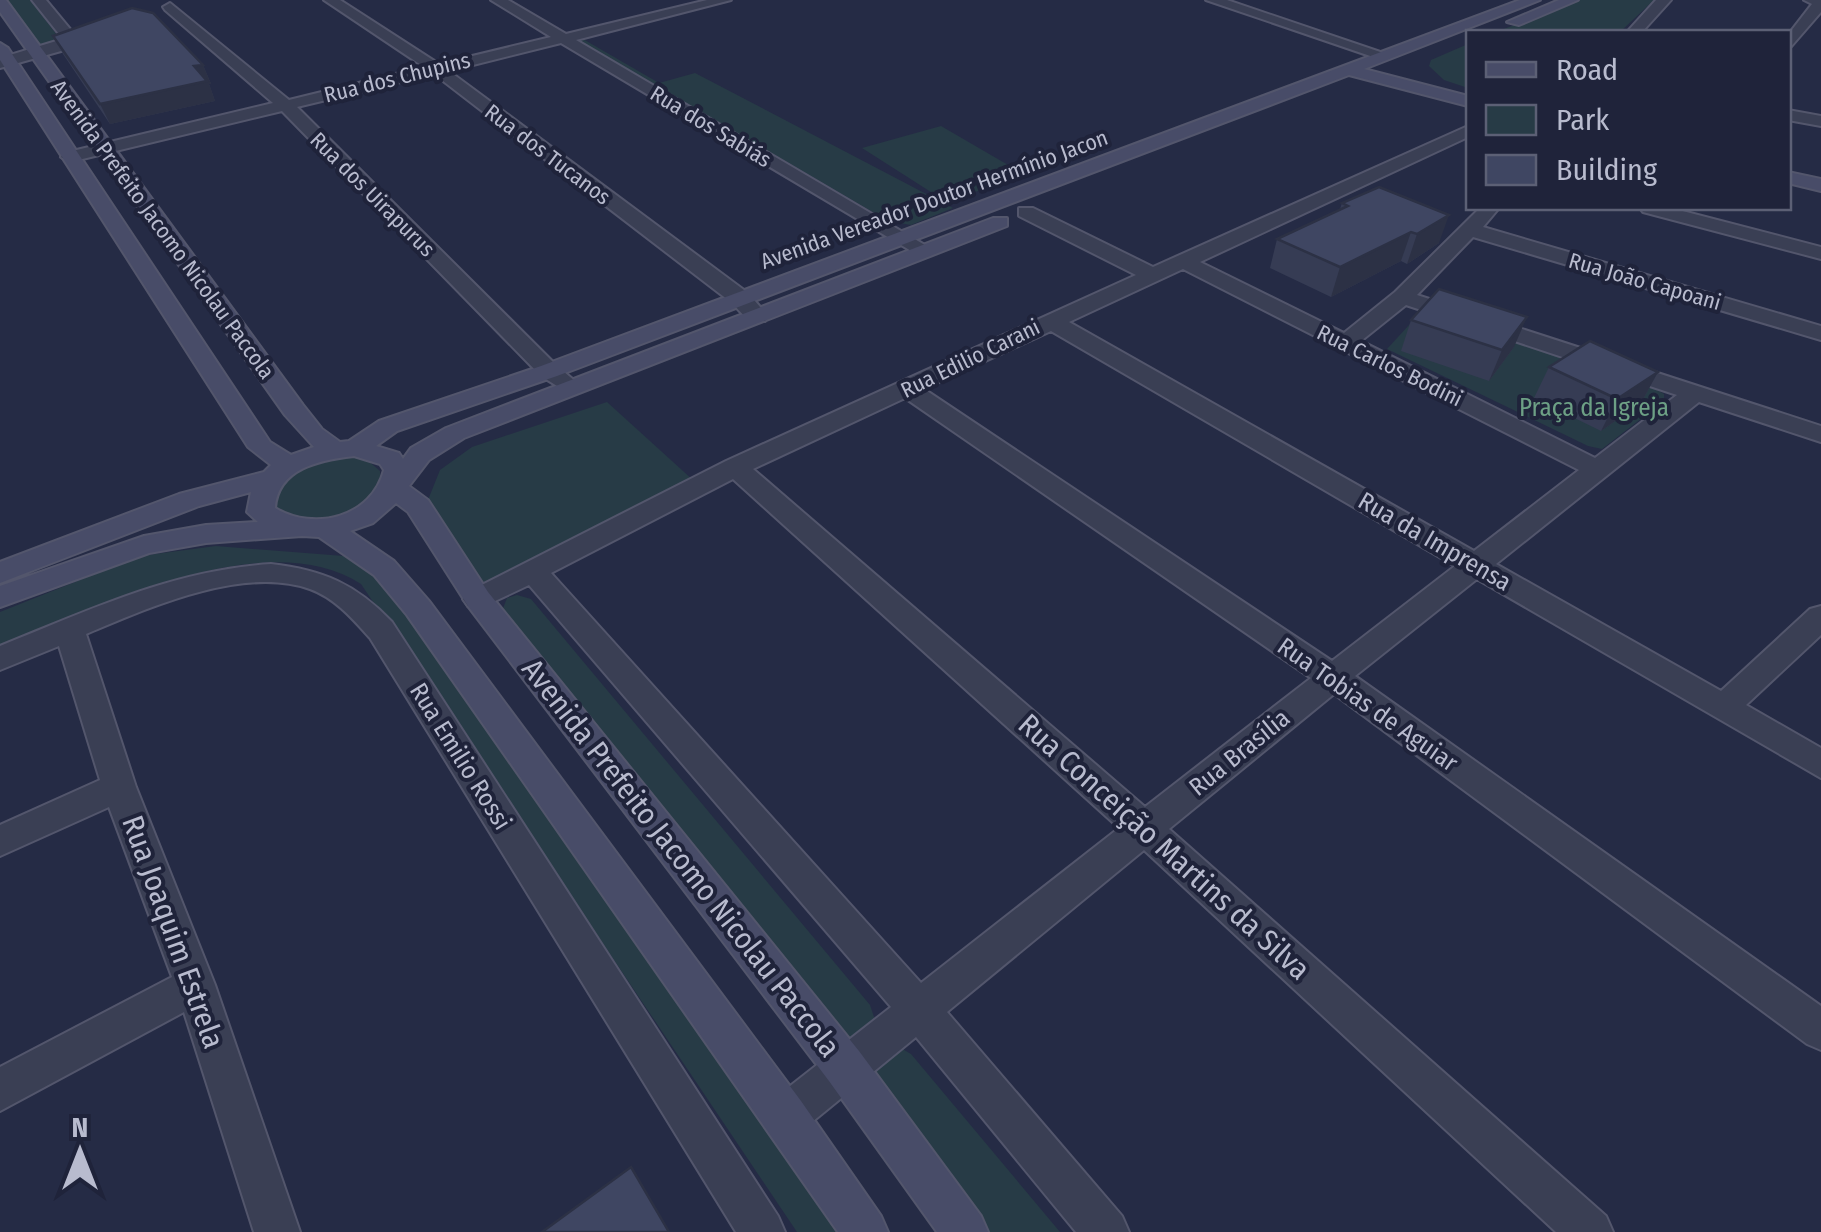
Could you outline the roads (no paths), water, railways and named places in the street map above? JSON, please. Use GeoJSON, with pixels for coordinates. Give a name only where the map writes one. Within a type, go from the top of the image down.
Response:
{"type":"FeatureCollection","features":[{"type":"Feature","properties":{"kind":"street"},"geometry":{"type":"LineString","coordinates":[[40,0],[74,42]]}},
{"type":"Feature","properties":{"kind":"street"},"geometry":{"type":"LineString","coordinates":[[335,3],[367,0]]}},
{"type":"Feature","properties":{"kind":"street","name":"Rua dos Sabiás"},"geometry":{"type":"LineString","coordinates":[[498,0],[925,251]]}},
{"type":"Feature","properties":{"kind":"street"},"geometry":{"type":"LineString","coordinates":[[666,0],[684,9]]}},
{"type":"Feature","properties":{"kind":"street","name":"Rua dos Chupins"},"geometry":{"type":"LineString","coordinates":[[70,157],[724,0]]}},
{"type":"Feature","properties":{"kind":"street"},"geometry":{"type":"LineString","coordinates":[[1213,0],[1384,56],[1466,90]]}},
{"type":"Feature","properties":{"kind":"street","name":"Avenida Vereador Doutor Hermínio Jacon"},"geometry":{"type":"LineString","coordinates":[[0,574],[189,500],[345,449],[388,426],[549,371],[1533,0]]}},
{"type":"Feature","properties":{"kind":"street"},"geometry":{"type":"LineString","coordinates":[[1493,30],[1572,0]]}},
{"type":"Feature","properties":{"kind":"street"},"geometry":{"type":"LineString","coordinates":[[1636,30],[1664,0]]}},
{"type":"Feature","properties":{"kind":"street"},"geometry":{"type":"LineString","coordinates":[[1791,42],[1821,2],[1812,0]]}},
{"type":"Feature","properties":{"kind":"street","name":"Avenida Prefeito Jacomo Nicolau Paccola"},"geometry":{"type":"LineString","coordinates":[[0,2],[313,434],[345,449],[390,459],[397,470],[395,485],[418,506],[478,599],[844,1066],[965,1232]]}},
{"type":"Feature","properties":{"kind":"street","name":"Rua dos Tucanos"},"geometry":{"type":"LineString","coordinates":[[335,3],[434,68],[740,298],[758,316]]}},
{"type":"Feature","properties":{"kind":"street","name":"Rua dos Uirapurus"},"geometry":{"type":"LineString","coordinates":[[170,6],[284,104],[570,388]]}},
{"type":"Feature","properties":{"kind":"street"},"geometry":{"type":"LineString","coordinates":[[3,58],[37,55],[122,24]]}},
{"type":"Feature","properties":{"kind":"street","name":"Avenida Vereador Doutor Hermínio Jacon"},"geometry":{"type":"LineString","coordinates":[[0,597],[144,545],[206,534],[313,529],[368,513],[431,446],[570,388],[1411,67],[1466,41]]}},
{"type":"Feature","properties":{"kind":"street","name":"Avenida Prefeito Jacomo Nicolau Paccola"},"geometry":{"type":"LineString","coordinates":[[3,58],[280,472]]}},
{"type":"Feature","properties":{"kind":"street"},"geometry":{"type":"LineString","coordinates":[[1352,71],[1466,101]]}},
{"type":"Feature","properties":{"kind":"street"},"geometry":{"type":"LineString","coordinates":[[1791,115],[1821,122]]}},
{"type":"Feature","properties":{"kind":"street","name":"Rua Edilio Carani"},"geometry":{"type":"LineString","coordinates":[[478,599],[735,467],[1466,132]]}},
{"type":"Feature","properties":{"kind":"street"},"geometry":{"type":"LineString","coordinates":[[1432,148],[1466,157]]}},
{"type":"Feature","properties":{"kind":"street"},"geometry":{"type":"LineString","coordinates":[[1791,168],[1821,175]]}},
{"type":"Feature","properties":{"kind":"street"},"geometry":{"type":"LineString","coordinates":[[1791,178],[1821,185]]}},
{"type":"Feature","properties":{"kind":"street"},"geometry":{"type":"LineString","coordinates":[[1345,343],[1404,296],[1488,210]]}},
{"type":"Feature","properties":{"kind":"street"},"geometry":{"type":"LineString","coordinates":[[1658,210],[1821,253]]}},
{"type":"Feature","properties":{"kind":"street"},"geometry":{"type":"LineString","coordinates":[[1026,212],[1152,276]]}},
{"type":"Feature","properties":{"kind":"street","name":"Rua João Capoani"},"geometry":{"type":"LineString","coordinates":[[1469,229],[1821,333]]}},
{"type":"Feature","properties":{"kind":"street","name":"Rua Carlos Bodini"},"geometry":{"type":"LineString","coordinates":[[1182,260],[1599,470]]}},
{"type":"Feature","properties":{"kind":"street"},"geometry":{"type":"LineString","coordinates":[[1404,296],[1821,434]]}},
{"type":"Feature","properties":{"kind":"street","name":"Rua da Imprensa"},"geometry":{"type":"LineString","coordinates":[[1049,320],[1821,764]]}},
{"type":"Feature","properties":{"kind":"street","name":"Rua Tobias de Aguiar"},"geometry":{"type":"LineString","coordinates":[[908,389],[1332,676],[1821,1030]]}},
{"type":"Feature","properties":{"kind":"street","name":"Rua Brasília"},"geometry":{"type":"LineString","coordinates":[[786,1116],[1332,676],[1696,392]]}},
{"type":"Feature","properties":{"kind":"street","name":"Rua Conceição Martins da Silva"},"geometry":{"type":"LineString","coordinates":[[735,467],[1144,828],[1590,1232]]}},
{"type":"Feature","properties":{"kind":"street"},"geometry":{"type":"LineString","coordinates":[[280,472],[260,496],[261,512],[276,524],[313,529],[384,568],[418,608],[786,1116],[865,1232]]}},
{"type":"Feature","properties":{"kind":"street"},"geometry":{"type":"LineString","coordinates":[[532,570],[918,1008],[1106,1232]]}},
{"type":"Feature","properties":{"kind":"street","name":"Rua Emilio Rossi"},"geometry":{"type":"LineString","coordinates":[[0,659],[207,578],[260,573],[309,578],[353,600],[381,630],[762,1232]]}},
{"type":"Feature","properties":{"kind":"street"},"geometry":{"type":"LineString","coordinates":[[1723,708],[1821,617]]}},
{"type":"Feature","properties":{"kind":"street","name":"Rua Joaquim Estrela"},"geometry":{"type":"LineString","coordinates":[[70,631],[118,787],[195,985],[277,1232]]}},
{"type":"Feature","properties":{"kind":"street"},"geometry":{"type":"LineString","coordinates":[[0,841],[118,787]]}},
{"type":"Feature","properties":{"kind":"street"},"geometry":{"type":"LineString","coordinates":[[0,1090],[195,985]]}},
{"type":"Feature","properties":{"kind":"park label","name":"Praça da Igreja"},"geometry":{"type":"Point","coordinates":[1594,407]}}]}
